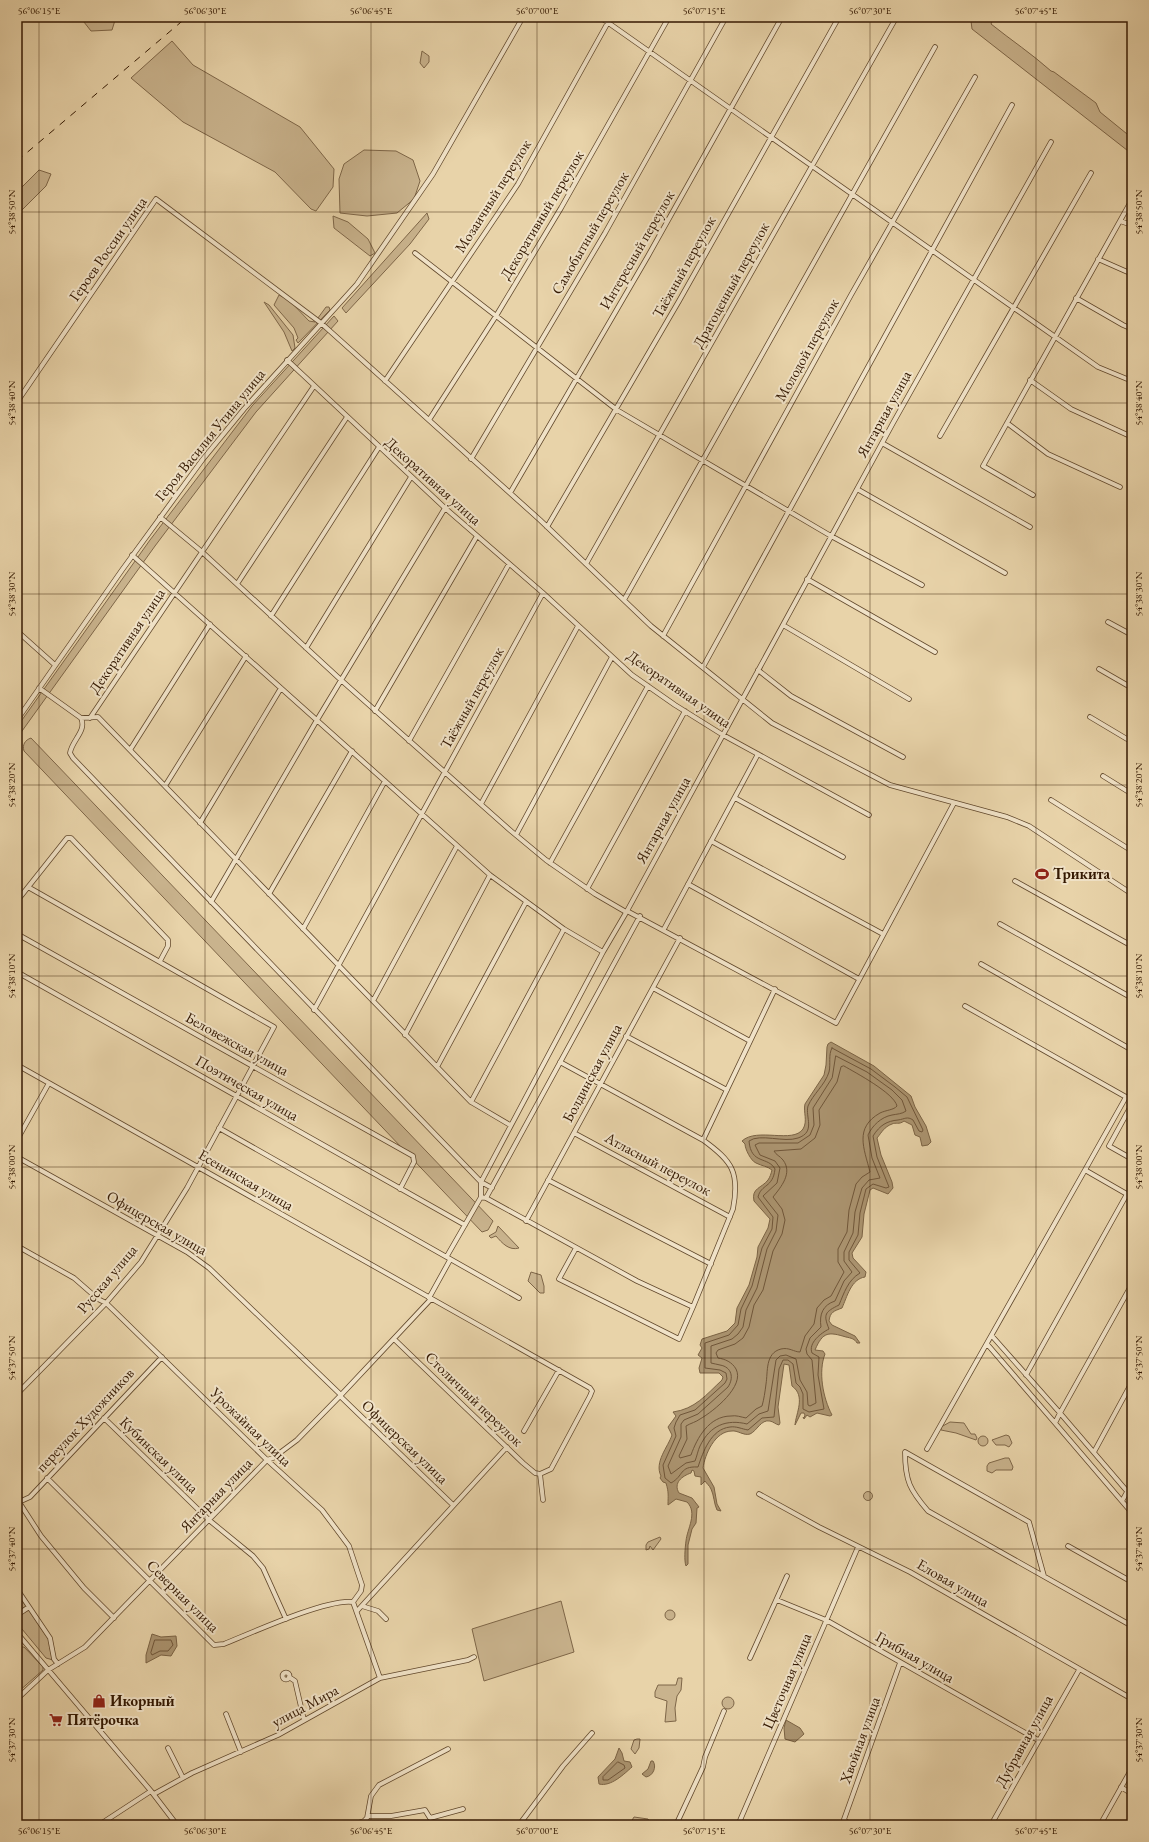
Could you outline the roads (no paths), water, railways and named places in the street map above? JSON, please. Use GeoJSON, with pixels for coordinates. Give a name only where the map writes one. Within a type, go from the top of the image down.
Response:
{"type":"FeatureCollection","features":[{"type":"Feature","properties":{"kind":"street","name":"Героя Василия Утина улица"},"geometry":{"type":"LineString","coordinates":[[17,720],[132,555],[203,459],[287,360],[357,284],[433,174],[523,17]]}},
{"type":"Feature","properties":{"kind":"street"},"geometry":{"type":"LineString","coordinates":[[600,17],[691,79],[1098,367],[1132,382]]}},
{"type":"Feature","properties":{"kind":"street","name":"Мозаичный переулок"},"geometry":{"type":"LineString","coordinates":[[385,381],[518,184],[611,17]]}},
{"type":"Feature","properties":{"kind":"street","name":"Декоративный переулок"},"geometry":{"type":"LineString","coordinates":[[429,420],[496,316],[561,208],[669,17]]}},
{"type":"Feature","properties":{"kind":"street","name":"Самобытный переулок"},"geometry":{"type":"LineString","coordinates":[[471,458],[538,348],[605,233],[726,17]]}},
{"type":"Feature","properties":{"kind":"street","name":"Интересный переулок"},"geometry":{"type":"LineString","coordinates":[[510,493],[577,379],[782,17]]}},
{"type":"Feature","properties":{"kind":"street","name":"Таёжный переулок"},"geometry":{"type":"LineString","coordinates":[[548,527],[617,410],[839,17]]}},
{"type":"Feature","properties":{"kind":"street","name":"Драгоценный переулок"},"geometry":{"type":"LineString","coordinates":[[586,564],[896,18]]}},
{"type":"Feature","properties":{"kind":"street"},"geometry":{"type":"LineString","coordinates":[[624,600],[935,47]]}},
{"type":"Feature","properties":{"kind":"street","name":"Молодой переулок"},"geometry":{"type":"LineString","coordinates":[[663,636],[892,222],[975,77]]}},
{"type":"Feature","properties":{"kind":"street"},"geometry":{"type":"LineString","coordinates":[[703,667],[1012,105]]}},
{"type":"Feature","properties":{"kind":"street","name":"Янтарная улица"},"geometry":{"type":"LineString","coordinates":[[480,1182],[602,952],[627,912],[807,579],[1051,142]]}},
{"type":"Feature","properties":{"kind":"street"},"geometry":{"type":"LineString","coordinates":[[940,436],[1091,173]]}},
{"type":"Feature","properties":{"kind":"street","name":"Героев России улица"},"geometry":{"type":"LineString","coordinates":[[17,402],[156,199],[321,324]]}},
{"type":"Feature","properties":{"kind":"street"},"geometry":{"type":"LineString","coordinates":[[1033,495],[983,466],[1130,203]]}},
{"type":"Feature","properties":{"kind":"street"},"geometry":{"type":"LineString","coordinates":[[1120,221],[1132,225]]}},
{"type":"Feature","properties":{"kind":"street"},"geometry":{"type":"LineString","coordinates":[[415,253],[617,410],[831,536],[922,585]]}},
{"type":"Feature","properties":{"kind":"street"},"geometry":{"type":"LineString","coordinates":[[1098,260],[1132,274]]}},
{"type":"Feature","properties":{"kind":"street"},"geometry":{"type":"LineString","coordinates":[[1076,298],[1123,326],[1132,329]]}},
{"type":"Feature","properties":{"kind":"street"},"geometry":{"type":"LineString","coordinates":[[321,324],[548,527],[663,636],[772,722],[890,785],[1007,817],[1029,826],[1132,894]]}},
{"type":"Feature","properties":{"kind":"street"},"geometry":{"type":"LineString","coordinates":[[287,360],[314,386]]}},
{"type":"Feature","properties":{"kind":"street"},"geometry":{"type":"LineString","coordinates":[[1030,380],[1071,409],[1132,437]]}},
{"type":"Feature","properties":{"kind":"street","name":"Декоративная улица"},"geometry":{"type":"LineString","coordinates":[[90,718],[201,551],[314,386],[444,508],[543,593],[632,675],[685,712],[723,735],[869,814]]}},
{"type":"Feature","properties":{"kind":"street"},"geometry":{"type":"LineString","coordinates":[[237,584],[347,417]]}},
{"type":"Feature","properties":{"kind":"street"},"geometry":{"type":"LineString","coordinates":[[1006,423],[1048,454],[1120,487]]}},
{"type":"Feature","properties":{"kind":"street"},"geometry":{"type":"LineString","coordinates":[[882,443],[1030,527]]}},
{"type":"Feature","properties":{"kind":"street"},"geometry":{"type":"LineString","coordinates":[[271,616],[379,447]]}},
{"type":"Feature","properties":{"kind":"street"},"geometry":{"type":"LineString","coordinates":[[306,648],[412,478]]}},
{"type":"Feature","properties":{"kind":"street"},"geometry":{"type":"LineString","coordinates":[[857,489],[1005,573]]}},
{"type":"Feature","properties":{"kind":"street"},"geometry":{"type":"LineString","coordinates":[[211,902],[317,720],[444,508]]}},
{"type":"Feature","properties":{"kind":"street"},"geometry":{"type":"LineString","coordinates":[[160,517],[201,551],[375,711],[550,863],[587,889],[627,912],[640,916],[836,1023],[954,803]]}},
{"type":"Feature","properties":{"kind":"street"},"geometry":{"type":"LineString","coordinates":[[375,711],[477,536]]}},
{"type":"Feature","properties":{"kind":"street"},"geometry":{"type":"LineString","coordinates":[[132,555],[490,875],[564,929],[602,952]]}},
{"type":"Feature","properties":{"kind":"street"},"geometry":{"type":"LineString","coordinates":[[409,741],[508,564]]}},
{"type":"Feature","properties":{"kind":"street"},"geometry":{"type":"LineString","coordinates":[[807,579],[935,652]]}},
{"type":"Feature","properties":{"kind":"street","name":"Таёжный переулок"},"geometry":{"type":"LineString","coordinates":[[314,1010],[543,593]]}},
{"type":"Feature","properties":{"kind":"street"},"geometry":{"type":"LineString","coordinates":[[1108,622],[1132,635]]}},
{"type":"Feature","properties":{"kind":"street"},"geometry":{"type":"LineString","coordinates":[[130,750],[210,624]]}},
{"type":"Feature","properties":{"kind":"street"},"geometry":{"type":"LineString","coordinates":[[782,625],[909,699]]}},
{"type":"Feature","properties":{"kind":"street"},"geometry":{"type":"LineString","coordinates":[[481,804],[578,626]]}},
{"type":"Feature","properties":{"kind":"street"},"geometry":{"type":"LineString","coordinates":[[17,631],[55,665]]}},
{"type":"Feature","properties":{"kind":"street"},"geometry":{"type":"LineString","coordinates":[[165,786],[246,656]]}},
{"type":"Feature","properties":{"kind":"street"},"geometry":{"type":"LineString","coordinates":[[516,835],[612,657]]}},
{"type":"Feature","properties":{"kind":"street"},"geometry":{"type":"LineString","coordinates":[[1099,669],[1132,688]]}},
{"type":"Feature","properties":{"kind":"street"},"geometry":{"type":"LineString","coordinates":[[758,670],[791,696],[903,757]]}},
{"type":"Feature","properties":{"kind":"street"},"geometry":{"type":"LineString","coordinates":[[550,863],[648,686]]}},
{"type":"Feature","properties":{"kind":"street"},"geometry":{"type":"LineString","coordinates":[[39,688],[81,718],[98,717],[471,1102],[510,1125]]}},
{"type":"Feature","properties":{"kind":"street"},"geometry":{"type":"LineString","coordinates":[[200,823],[281,688]]}},
{"type":"Feature","properties":{"kind":"street"},"geometry":{"type":"LineString","coordinates":[[587,889],[685,712]]}},
{"type":"Feature","properties":{"kind":"street"},"geometry":{"type":"LineString","coordinates":[[1090,717],[1132,742]]}},
{"type":"Feature","properties":{"kind":"street"},"geometry":{"type":"LineString","coordinates":[[81,718],[83,723],[82,729],[71,747],[70,753],[73,758],[480,1182],[492,1188]]}},
{"type":"Feature","properties":{"kind":"street"},"geometry":{"type":"LineString","coordinates":[[269,894],[352,751]]}},
{"type":"Feature","properties":{"kind":"street"},"geometry":{"type":"LineString","coordinates":[[664,929],[758,754]]}},
{"type":"Feature","properties":{"kind":"street"},"geometry":{"type":"LineString","coordinates":[[1103,776],[1132,794]]}},
{"type":"Feature","properties":{"kind":"street"},"geometry":{"type":"LineString","coordinates":[[303,929],[385,781]]}},
{"type":"Feature","properties":{"kind":"street"},"geometry":{"type":"LineString","coordinates":[[735,798],[843,857]]}},
{"type":"Feature","properties":{"kind":"street"},"geometry":{"type":"LineString","coordinates":[[1051,800],[1132,851]]}},
{"type":"Feature","properties":{"kind":"street"},"geometry":{"type":"LineString","coordinates":[[17,901],[28,887],[67,838],[71,838],[168,940],[168,946],[160,961],[28,887]]}},
{"type":"Feature","properties":{"kind":"street"},"geometry":{"type":"LineString","coordinates":[[711,841],[883,934]]}},
{"type":"Feature","properties":{"kind":"street"},"geometry":{"type":"LineString","coordinates":[[373,1001],[457,846]]}},
{"type":"Feature","properties":{"kind":"street"},"geometry":{"type":"LineString","coordinates":[[405,1034],[490,875]]}},
{"type":"Feature","properties":{"kind":"street"},"geometry":{"type":"LineString","coordinates":[[1016,881],[1132,946]]}},
{"type":"Feature","properties":{"kind":"street"},"geometry":{"type":"LineString","coordinates":[[688,884],[859,980]]}},
{"type":"Feature","properties":{"kind":"street"},"geometry":{"type":"LineString","coordinates":[[437,1067],[526,902]]}},
{"type":"Feature","properties":{"kind":"street"},"geometry":{"type":"LineString","coordinates":[[486,1198],[640,916]]}},
{"type":"Feature","properties":{"kind":"street"},"geometry":{"type":"LineString","coordinates":[[1000,924],[1132,998]]}},
{"type":"Feature","properties":{"kind":"street"},"geometry":{"type":"LineString","coordinates":[[471,1102],[564,929]]}},
{"type":"Feature","properties":{"kind":"street","name":"Беловежская улица"},"geometry":{"type":"LineString","coordinates":[[17,934],[413,1156],[414,1162],[400,1189]]}},
{"type":"Feature","properties":{"kind":"street","name":"Болдинская улица"},"geometry":{"type":"LineString","coordinates":[[526,1220],[680,938]]}},
{"type":"Feature","properties":{"kind":"street","name":"Русская улица"},"geometry":{"type":"LineString","coordinates":[[17,1394],[106,1303],[141,1262],[198,1166],[273,1029],[272,1025],[160,961]]}},
{"type":"Feature","properties":{"kind":"street"},"geometry":{"type":"LineString","coordinates":[[981,964],[1132,1050]]}},
{"type":"Feature","properties":{"kind":"street","name":"Поэтическая улица"},"geometry":{"type":"LineString","coordinates":[[17,972],[465,1225]]}},
{"type":"Feature","properties":{"kind":"street"},"geometry":{"type":"LineString","coordinates":[[652,988],[750,1041]]}},
{"type":"Feature","properties":{"kind":"street"},"geometry":{"type":"LineString","coordinates":[[703,1140],[775,989]]}},
{"type":"Feature","properties":{"kind":"street"},"geometry":{"type":"LineString","coordinates":[[928,1449],[1126,1096],[965,1006]]}},
{"type":"Feature","properties":{"kind":"street"},"geometry":{"type":"LineString","coordinates":[[626,1036],[727,1090]]}},
{"type":"Feature","properties":{"kind":"street"},"geometry":{"type":"LineString","coordinates":[[560,1062],[703,1140],[723,1154],[735,1173],[736,1194],[730,1217],[679,1339],[559,1279],[576,1248]]}},
{"type":"Feature","properties":{"kind":"street","name":"Есенинская улица"},"geometry":{"type":"LineString","coordinates":[[17,1065],[590,1388],[592,1391],[551,1469],[540,1474]]}},
{"type":"Feature","properties":{"kind":"street"},"geometry":{"type":"LineString","coordinates":[[17,1140],[49,1083]]}},
{"type":"Feature","properties":{"kind":"street"},"geometry":{"type":"LineString","coordinates":[[1132,1104],[1109,1146],[1132,1159]]}},
{"type":"Feature","properties":{"kind":"street"},"geometry":{"type":"LineString","coordinates":[[219,1128],[448,1258],[458,1262],[519,1298]]}},
{"type":"Feature","properties":{"kind":"street","name":"Атласный переулок"},"geometry":{"type":"LineString","coordinates":[[574,1133],[730,1217]]}},
{"type":"Feature","properties":{"kind":"street","name":"Офицерская улица"},"geometry":{"type":"LineString","coordinates":[[17,1156],[187,1252],[209,1268],[453,1505]]}},
{"type":"Feature","properties":{"kind":"street"},"geometry":{"type":"LineString","coordinates":[[1085,1170],[1132,1196]]}},
{"type":"Feature","properties":{"kind":"street"},"geometry":{"type":"LineString","coordinates":[[548,1180],[711,1264]]}},
{"type":"Feature","properties":{"kind":"street"},"geometry":{"type":"LineString","coordinates":[[480,1182],[481,1197],[486,1198],[637,1281],[693,1307]]}},
{"type":"Feature","properties":{"kind":"street"},"geometry":{"type":"LineString","coordinates":[[1026,1375],[1128,1194]]}},
{"type":"Feature","properties":{"kind":"street","name":"Янтарная улица"},"geometry":{"type":"LineString","coordinates":[[17,1700],[48,1670],[85,1646],[267,1460],[273,1458],[296,1440],[394,1339],[430,1299],[448,1258],[481,1197]]}},
{"type":"Feature","properties":{"kind":"street","name":"Урожайная улица"},"geometry":{"type":"LineString","coordinates":[[17,1246],[74,1278],[106,1303],[267,1460],[322,1510],[349,1546],[362,1585],[361,1591],[354,1602]]}},
{"type":"Feature","properties":{"kind":"street"},"geometry":{"type":"LineString","coordinates":[[1055,1423],[1132,1284]]}},
{"type":"Feature","properties":{"kind":"street"},"geometry":{"type":"LineString","coordinates":[[992,1336],[1132,1497]]}},
{"type":"Feature","properties":{"kind":"street","name":"Столичный переулок"},"geometry":{"type":"LineString","coordinates":[[394,1339],[535,1473],[540,1474]]}},
{"type":"Feature","properties":{"kind":"street"},"geometry":{"type":"LineString","coordinates":[[987,1344],[1132,1512]]}},
{"type":"Feature","properties":{"kind":"street","name":"переулок Художников"},"geometry":{"type":"LineString","coordinates":[[18,1501],[30,1497],[162,1357]]}},
{"type":"Feature","properties":{"kind":"street"},"geometry":{"type":"LineString","coordinates":[[524,1431],[559,1370]]}},
{"type":"Feature","properties":{"kind":"street"},"geometry":{"type":"LineString","coordinates":[[1094,1452],[1132,1382]]}},
{"type":"Feature","properties":{"kind":"street","name":"Кубинская улица"},"geometry":{"type":"LineString","coordinates":[[104,1418],[209,1520],[253,1556],[263,1568],[286,1620]]}},
{"type":"Feature","properties":{"kind":"street"},"geometry":{"type":"LineString","coordinates":[[357,1611],[507,1447]]}},
{"type":"Feature","properties":{"kind":"street"},"geometry":{"type":"LineString","coordinates":[[1044,1576],[1029,1522],[905,1452],[905,1472],[913,1493],[928,1511],[1132,1626]]}},
{"type":"Feature","properties":{"kind":"street"},"geometry":{"type":"LineString","coordinates":[[540,1474],[543,1500]]}},
{"type":"Feature","properties":{"kind":"street","name":"Северная улица"},"geometry":{"type":"LineString","coordinates":[[47,1478],[151,1580],[214,1645],[224,1644],[338,1602],[354,1602]]}},
{"type":"Feature","properties":{"kind":"street"},"geometry":{"type":"LineString","coordinates":[[1122,1501],[1132,1483]]}},
{"type":"Feature","properties":{"kind":"street","name":"Еловая улица"},"geometry":{"type":"LineString","coordinates":[[758,1494],[858,1547],[910,1572],[1078,1670],[1132,1699]]}},
{"type":"Feature","properties":{"kind":"street"},"geometry":{"type":"LineString","coordinates":[[18,1501],[42,1536],[84,1588],[114,1618]]}},
{"type":"Feature","properties":{"kind":"street"},"geometry":{"type":"LineString","coordinates":[[1068,1546],[1132,1582]]}},
{"type":"Feature","properties":{"kind":"street","name":"Цветочная улица"},"geometry":{"type":"LineString","coordinates":[[738,1825],[858,1547]]}},
{"type":"Feature","properties":{"kind":"street"},"geometry":{"type":"LineString","coordinates":[[750,1658],[787,1576]]}},
{"type":"Feature","properties":{"kind":"street"},"geometry":{"type":"LineString","coordinates":[[17,1590],[50,1638],[54,1659],[58,1664]]}},
{"type":"Feature","properties":{"kind":"street","name":"Грибная улица"},"geometry":{"type":"LineString","coordinates":[[777,1600],[826,1620],[1038,1740]]}},
{"type":"Feature","properties":{"kind":"street"},"geometry":{"type":"LineString","coordinates":[[354,1602],[380,1678]]}},
{"type":"Feature","properties":{"kind":"street"},"geometry":{"type":"LineString","coordinates":[[362,1606],[378,1611],[386,1619]]}},
{"type":"Feature","properties":{"kind":"street"},"geometry":{"type":"LineString","coordinates":[[17,1615],[30,1607]]}},
{"type":"Feature","properties":{"kind":"street"},"geometry":{"type":"LineString","coordinates":[[17,1633],[153,1793],[177,1825]]}},
{"type":"Feature","properties":{"kind":"street","name":"улица Мира"},"geometry":{"type":"LineString","coordinates":[[99,1825],[153,1793],[241,1752],[304,1720],[380,1678],[468,1660],[474,1657]]}},
{"type":"Feature","properties":{"kind":"street","name":"Хвойная улица"},"geometry":{"type":"LineString","coordinates":[[842,1825],[900,1663]]}},
{"type":"Feature","properties":{"kind":"street","name":"Дубравная улица"},"geometry":{"type":"LineString","coordinates":[[991,1825],[1078,1670]]}},
{"type":"Feature","properties":{"kind":"street"},"geometry":{"type":"LineString","coordinates":[[289,1677],[294,1681],[304,1720]]}},
{"type":"Feature","properties":{"kind":"street"},"geometry":{"type":"LineString","coordinates":[[676,1825],[703,1767],[705,1758],[724,1711]]}},
{"type":"Feature","properties":{"kind":"street"},"geometry":{"type":"LineString","coordinates":[[226,1714],[241,1752]]}},
{"type":"Feature","properties":{"kind":"street"},"geometry":{"type":"LineString","coordinates":[[519,1825],[563,1766],[592,1733]]}},
{"type":"Feature","properties":{"kind":"street"},"geometry":{"type":"LineString","coordinates":[[168,1748],[183,1778]]}},
{"type":"Feature","properties":{"kind":"street"},"geometry":{"type":"LineString","coordinates":[[352,1825],[364,1821],[368,1816],[371,1796],[379,1785],[448,1749]]}},
{"type":"Feature","properties":{"kind":"street"},"geometry":{"type":"LineString","coordinates":[[1100,1825],[1132,1768]]}},
{"type":"Feature","properties":{"kind":"street"},"geometry":{"type":"LineString","coordinates":[[1121,1787],[1132,1794]]}},
{"type":"Feature","properties":{"kind":"street"},"geometry":{"type":"LineString","coordinates":[[368,1816],[391,1816],[425,1810],[430,1818],[463,1809]]}},
{"type":"Feature","properties":{"kind":"street"},"geometry":{"type":"LineString","coordinates":[[844,1820],[851,1825]]}},
{"type":"Feature","properties":{"kind":"street"},"geometry":{"type":"LineString","coordinates":[[364,1821],[372,1825]]}},
{"type":"Feature","properties":{"kind":"water"},"geometry":{"type":"Polygon","coordinates":[[[831,1042],[874,1066],[911,1096],[915,1107],[926,1126],[931,1142],[928,1145],[922,1146],[920,1137],[915,1135],[912,1125],[904,1121],[901,1123],[893,1123],[883,1130],[877,1138],[881,1155],[893,1188],[888,1194],[873,1188],[870,1190],[864,1214],[862,1237],[852,1253],[853,1258],[866,1272],[865,1277],[856,1281],[842,1308],[833,1312],[829,1321],[832,1325],[855,1336],[860,1343],[857,1343],[851,1338],[835,1334],[827,1334],[821,1339],[815,1350],[823,1351],[825,1354],[822,1369],[822,1385],[826,1401],[832,1415],[830,1416],[817,1413],[810,1417],[807,1415],[804,1419],[804,1413],[801,1413],[795,1425],[799,1405],[799,1395],[792,1386],[789,1365],[784,1364],[778,1407],[779,1425],[771,1421],[767,1421],[762,1423],[750,1434],[734,1431],[726,1432],[716,1439],[706,1456],[703,1468],[714,1487],[717,1504],[721,1511],[717,1510],[710,1486],[705,1481],[701,1485],[701,1477],[695,1476],[694,1471],[692,1470],[691,1473],[679,1480],[677,1489],[679,1493],[692,1498],[699,1507],[697,1508],[696,1523],[692,1529],[688,1545],[688,1564],[686,1566],[686,1544],[692,1511],[687,1502],[676,1499],[668,1505],[667,1486],[666,1483],[660,1478],[659,1465],[662,1455],[672,1435],[668,1427],[676,1416],[673,1412],[694,1405],[722,1380],[723,1377],[719,1373],[700,1373],[699,1368],[702,1358],[698,1355],[702,1348],[700,1345],[702,1339],[727,1331],[735,1323],[737,1308],[749,1285],[757,1257],[758,1247],[768,1228],[770,1219],[754,1201],[753,1197],[754,1193],[766,1183],[772,1170],[754,1162],[742,1141],[756,1135],[791,1135],[798,1133],[803,1129],[805,1123],[805,1104],[824,1075],[827,1047],[831,1042]]]}},
{"type":"Feature","properties":{"kind":"water"},"geometry":{"type":"Polygon","coordinates":[[[152,1634],[161,1637],[176,1636],[177,1646],[171,1656],[161,1655],[146,1663],[146,1655],[152,1634]]]}},
{"type":"Feature","properties":{"kind":"water"},"geometry":{"type":"Polygon","coordinates":[[[786,1720],[800,1728],[804,1734],[795,1742],[785,1739],[784,1728],[786,1720]]]}},
{"type":"Feature","properties":{"kind":"water"},"geometry":{"type":"Polygon","coordinates":[[[619,1748],[624,1761],[630,1762],[632,1767],[613,1782],[608,1784],[599,1784],[598,1777],[615,1759],[619,1748]]]}},
{"type":"Feature","properties":{"kind":"water"},"geometry":{"type":"Polygon","coordinates":[[[651,1761],[653,1761],[655,1766],[651,1775],[646,1777],[642,1774],[648,1769],[651,1761]]]}},
{"type":"Feature","properties":{"kind":"railway"},"geometry":{"type":"LineString","coordinates":[[17,161],[187,17]]}},
{"type":"Feature","properties":{"kind":"place","name":"Трикита"},"geometry":{"type":"Point","coordinates":[1042,874]}},
{"type":"Feature","properties":{"kind":"place","name":"Икорный"},"geometry":{"type":"Point","coordinates":[99,1701]}},
{"type":"Feature","properties":{"kind":"place","name":"Пятёрочка"},"geometry":{"type":"Point","coordinates":[56,1720]}}]}
